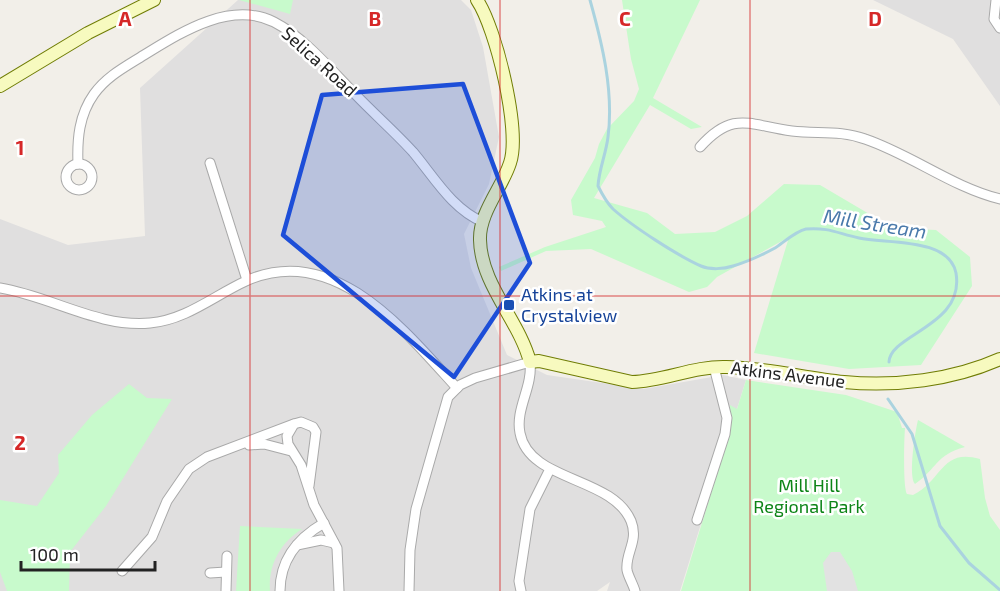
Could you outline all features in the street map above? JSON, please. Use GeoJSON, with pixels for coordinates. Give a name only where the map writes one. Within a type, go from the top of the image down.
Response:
{"type":"FeatureCollection","features":[{"type":"Feature","properties":{"kind":"street"},"geometry":{"type":"LineString","coordinates":[[0,86],[88,33],[154,0]]}},
{"type":"Feature","properties":{"kind":"street"},"geometry":{"type":"LineString","coordinates":[[477,0],[492,31],[511,114],[514,141],[510,165],[483,222],[480,242],[484,262],[530,362],[530,382],[518,418],[520,436],[529,452],[550,469],[605,494],[620,505],[631,521],[635,542],[627,568],[635,591]]}},
{"type":"Feature","properties":{"kind":"street"},"geometry":{"type":"LineString","coordinates":[[996,0],[994,20],[1000,28]]}},
{"type":"Feature","properties":{"kind":"street","name":"Selica Road"},"geometry":{"type":"LineString","coordinates":[[78,164],[78,135],[84,112],[94,94],[110,76],[178,34],[209,21],[247,15],[265,18],[294,34],[412,152],[443,190],[463,210],[483,222]]}},
{"type":"Feature","properties":{"kind":"street"},"geometry":{"type":"LineString","coordinates":[[700,147],[711,135],[729,123],[746,121],[794,131],[834,132],[882,145],[973,190],[1000,199]]}},
{"type":"Feature","properties":{"kind":"street"},"geometry":{"type":"LineString","coordinates":[[210,163],[247,280]]}},
{"type":"Feature","properties":{"kind":"street"},"geometry":{"type":"LineString","coordinates":[[0,288],[24,292],[99,317],[126,323],[152,323],[178,316],[247,280],[264,274],[292,272],[321,275],[340,282],[374,303],[455,391]]}},
{"type":"Feature","properties":{"kind":"street","name":"Atkins Avenue"},"geometry":{"type":"LineString","coordinates":[[530,362],[538,361],[632,382],[714,367],[881,384],[923,380],[1000,359]]}},
{"type":"Feature","properties":{"kind":"street"},"geometry":{"type":"LineString","coordinates":[[409,591],[410,550],[416,509],[440,430],[445,405],[455,391],[475,378],[530,362]]}},
{"type":"Feature","properties":{"kind":"street"},"geometry":{"type":"LineString","coordinates":[[697,520],[725,434],[727,418],[714,367]]}},
{"type":"Feature","properties":{"kind":"street"},"geometry":{"type":"LineString","coordinates":[[122,571],[152,537],[167,501],[189,469],[207,458],[294,424],[308,423],[316,432],[309,486]]}},
{"type":"Feature","properties":{"kind":"street"},"geometry":{"type":"LineString","coordinates":[[294,424],[287,436],[291,451],[301,465],[314,506],[334,543],[339,591]]}},
{"type":"Feature","properties":{"kind":"street"},"geometry":{"type":"LineString","coordinates":[[241,445],[264,444],[291,451]]}},
{"type":"Feature","properties":{"kind":"street"},"geometry":{"type":"LineString","coordinates":[[520,591],[519,581],[530,509],[550,469]]}},
{"type":"Feature","properties":{"kind":"street"},"geometry":{"type":"LineString","coordinates":[[280,591],[284,563],[307,533],[324,523]]}},
{"type":"Feature","properties":{"kind":"street"},"geometry":{"type":"LineString","coordinates":[[297,545],[321,540],[334,543]]}},
{"type":"Feature","properties":{"kind":"street"},"geometry":{"type":"LineString","coordinates":[[226,591],[227,556]]}},
{"type":"Feature","properties":{"kind":"street"},"geometry":{"type":"LineString","coordinates":[[210,573],[226,572]]}},
{"type":"Feature","properties":{"kind":"highlighted area"},"geometry":{"type":"Polygon","coordinates":[[[463,84],[530,263],[454,377],[283,235],[322,95],[463,84]]]}},
{"type":"Feature","properties":{"kind":"shaded area"},"geometry":{"type":"Polygon","coordinates":[[[238,0],[461,0],[471,10],[483,47],[499,137],[489,184],[464,234],[471,268],[507,355],[547,375],[644,389],[723,375],[746,380],[680,591],[607,591],[610,582],[597,591],[0,591],[0,219],[68,245],[145,236],[140,88],[238,0]]]}},
{"type":"Feature","properties":{"kind":"shaded area"},"geometry":{"type":"Polygon","coordinates":[[[873,0],[1000,0],[1000,106],[953,39],[873,0]]]}},
{"type":"Feature","properties":{"kind":"shaded area"},"geometry":{"type":"Polygon","coordinates":[[[831,552],[840,552],[852,571],[858,591],[827,591],[823,563],[831,552]]]}},
{"type":"Feature","properties":{"kind":"green space"},"geometry":{"type":"Polygon","coordinates":[[[239,0],[293,0],[290,14],[239,0]]]}},
{"type":"Feature","properties":{"kind":"green space"},"geometry":{"type":"Polygon","coordinates":[[[622,0],[700,0],[653,98],[702,127],[691,129],[650,105],[594,198],[647,213],[675,234],[715,232],[747,216],[784,184],[820,185],[893,228],[936,230],[970,257],[972,286],[921,365],[849,369],[754,353],[789,237],[717,277],[707,287],[689,292],[591,249],[546,251],[501,271],[499,267],[545,247],[606,227],[602,221],[573,215],[571,200],[595,158],[607,129],[634,101],[639,89],[631,59],[622,0]]]}},
{"type":"Feature","properties":{"kind":"green space","name":"Mill Hill Regional Park"},"geometry":{"type":"Polygon","coordinates":[[[746,380],[846,395],[897,412],[902,428],[905,428],[904,474],[907,494],[913,495],[923,489],[943,467],[957,458],[980,459],[985,498],[990,516],[1000,530],[1000,591],[681,591],[729,435],[730,405],[737,409],[746,380]]]}},
{"type":"Feature","properties":{"kind":"green space"},"geometry":{"type":"Polygon","coordinates":[[[129,384],[147,398],[172,399],[106,506],[70,552],[69,591],[7,591],[0,572],[0,500],[37,506],[59,473],[58,455],[92,415],[129,384]]]}},
{"type":"Feature","properties":{"kind":"green space"},"geometry":{"type":"Polygon","coordinates":[[[918,420],[965,447],[942,458],[915,484],[912,464],[918,420]]]}},
{"type":"Feature","properties":{"kind":"green space"},"geometry":{"type":"Polygon","coordinates":[[[240,526],[302,529],[287,541],[277,556],[271,572],[270,591],[236,591],[240,526]]]}},
{"type":"Feature","properties":{"kind":"waterway","name":"Mill Stream"},"geometry":{"type":"LineString","coordinates":[[590,0],[603,50],[608,85],[608,137],[598,186],[604,198],[632,224],[668,248],[709,268],[725,268],[749,260],[775,248],[794,234],[806,229],[821,229],[859,238],[915,244],[942,253],[951,261],[956,273],[956,291],[949,305],[939,317],[901,344],[893,352],[889,362]]}},
{"type":"Feature","properties":{"kind":"waterway","name":"Mill Stream"},"geometry":{"type":"LineString","coordinates":[[888,399],[912,434],[940,526],[969,563],[1000,590]]}},
{"type":"Feature","properties":{"kind":"place","name":"Atkins at Crystalview"},"geometry":{"type":"Point","coordinates":[509,305]}}]}
